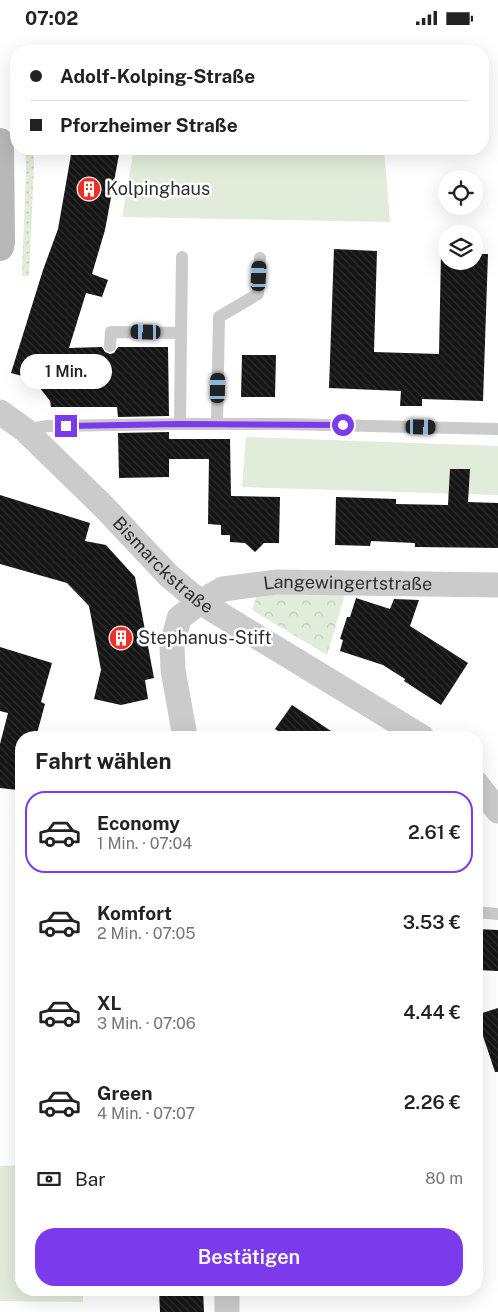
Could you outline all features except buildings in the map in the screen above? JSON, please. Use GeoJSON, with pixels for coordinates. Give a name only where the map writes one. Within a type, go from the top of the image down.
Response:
{"type":"FeatureCollection","features":[{"type":"Feature","properties":{"kind":"main road"},"geometry":{"type":"LineString","coordinates":[[0,142],[2,242],[0,247]]}},
{"type":"Feature","properties":{"kind":"street","name":"Bismarckstraße"},"geometry":{"type":"LineString","coordinates":[[0,412],[25,430],[104,507],[168,575],[200,603],[412,731]]}},
{"type":"Feature","properties":{"kind":"street","name":"Langewingertstraße"},"geometry":{"type":"LineString","coordinates":[[184,731],[172,646],[179,618],[223,589],[277,582],[498,585]]}},
{"type":"Feature","properties":{"kind":"street"},"geometry":{"type":"LineString","coordinates":[[483,792],[498,811]]}},
{"type":"Feature","properties":{"kind":"street"},"geometry":{"type":"LineString","coordinates":[[227,1296],[227,1312]]}},
{"type":"Feature","properties":{"kind":"lane"},"geometry":{"type":"LineString","coordinates":[[180,424],[182,257]]}},
{"type":"Feature","properties":{"kind":"lane"},"geometry":{"type":"LineString","coordinates":[[217,424],[219,317],[258,294],[260,258]]}},
{"type":"Feature","properties":{"kind":"lane"},"geometry":{"type":"LineString","coordinates":[[110,346],[111,332],[181,333]]}},
{"type":"Feature","properties":{"kind":"lane"},"geometry":{"type":"LineString","coordinates":[[25,430],[47,426],[180,424],[285,424],[498,429]]}},
{"type":"Feature","properties":{"kind":"lane"},"geometry":{"type":"LineString","coordinates":[[483,913],[498,914]]}},
{"type":"Feature","properties":{"kind":"green space"},"geometry":{"type":"Polygon","coordinates":[[[25,155],[33,155],[29,276],[22,276],[25,155]]]}},
{"type":"Feature","properties":{"kind":"green space"},"geometry":{"type":"Polygon","coordinates":[[[133,155],[384,155],[390,222],[122,217],[133,155]]]}},
{"type":"Feature","properties":{"kind":"green space"},"geometry":{"type":"Polygon","coordinates":[[[246,437],[498,446],[498,495],[242,487],[246,437]]]}},
{"type":"Feature","properties":{"kind":"green space"},"geometry":{"type":"Polygon","coordinates":[[[257,595],[345,595],[327,655],[252,610],[257,595]]]}},
{"type":"Feature","properties":{"kind":"green space"},"geometry":{"type":"Polygon","coordinates":[[[15,1165],[15,1296],[83,1296],[83,1302],[0,1301],[0,1166],[15,1165]]]}},
{"type":"Feature","properties":{"kind":"place","name":"Kolpinghaus"},"geometry":{"type":"Point","coordinates":[89,189]}},
{"type":"Feature","properties":{"kind":"place","name":"Stephanus-Stift"},"geometry":{"type":"Point","coordinates":[121,638]}},
{"type":"Feature","properties":{"kind":"route"},"geometry":{"type":"LineString","coordinates":[[66,426],[180,424],[343,425]]}}]}
